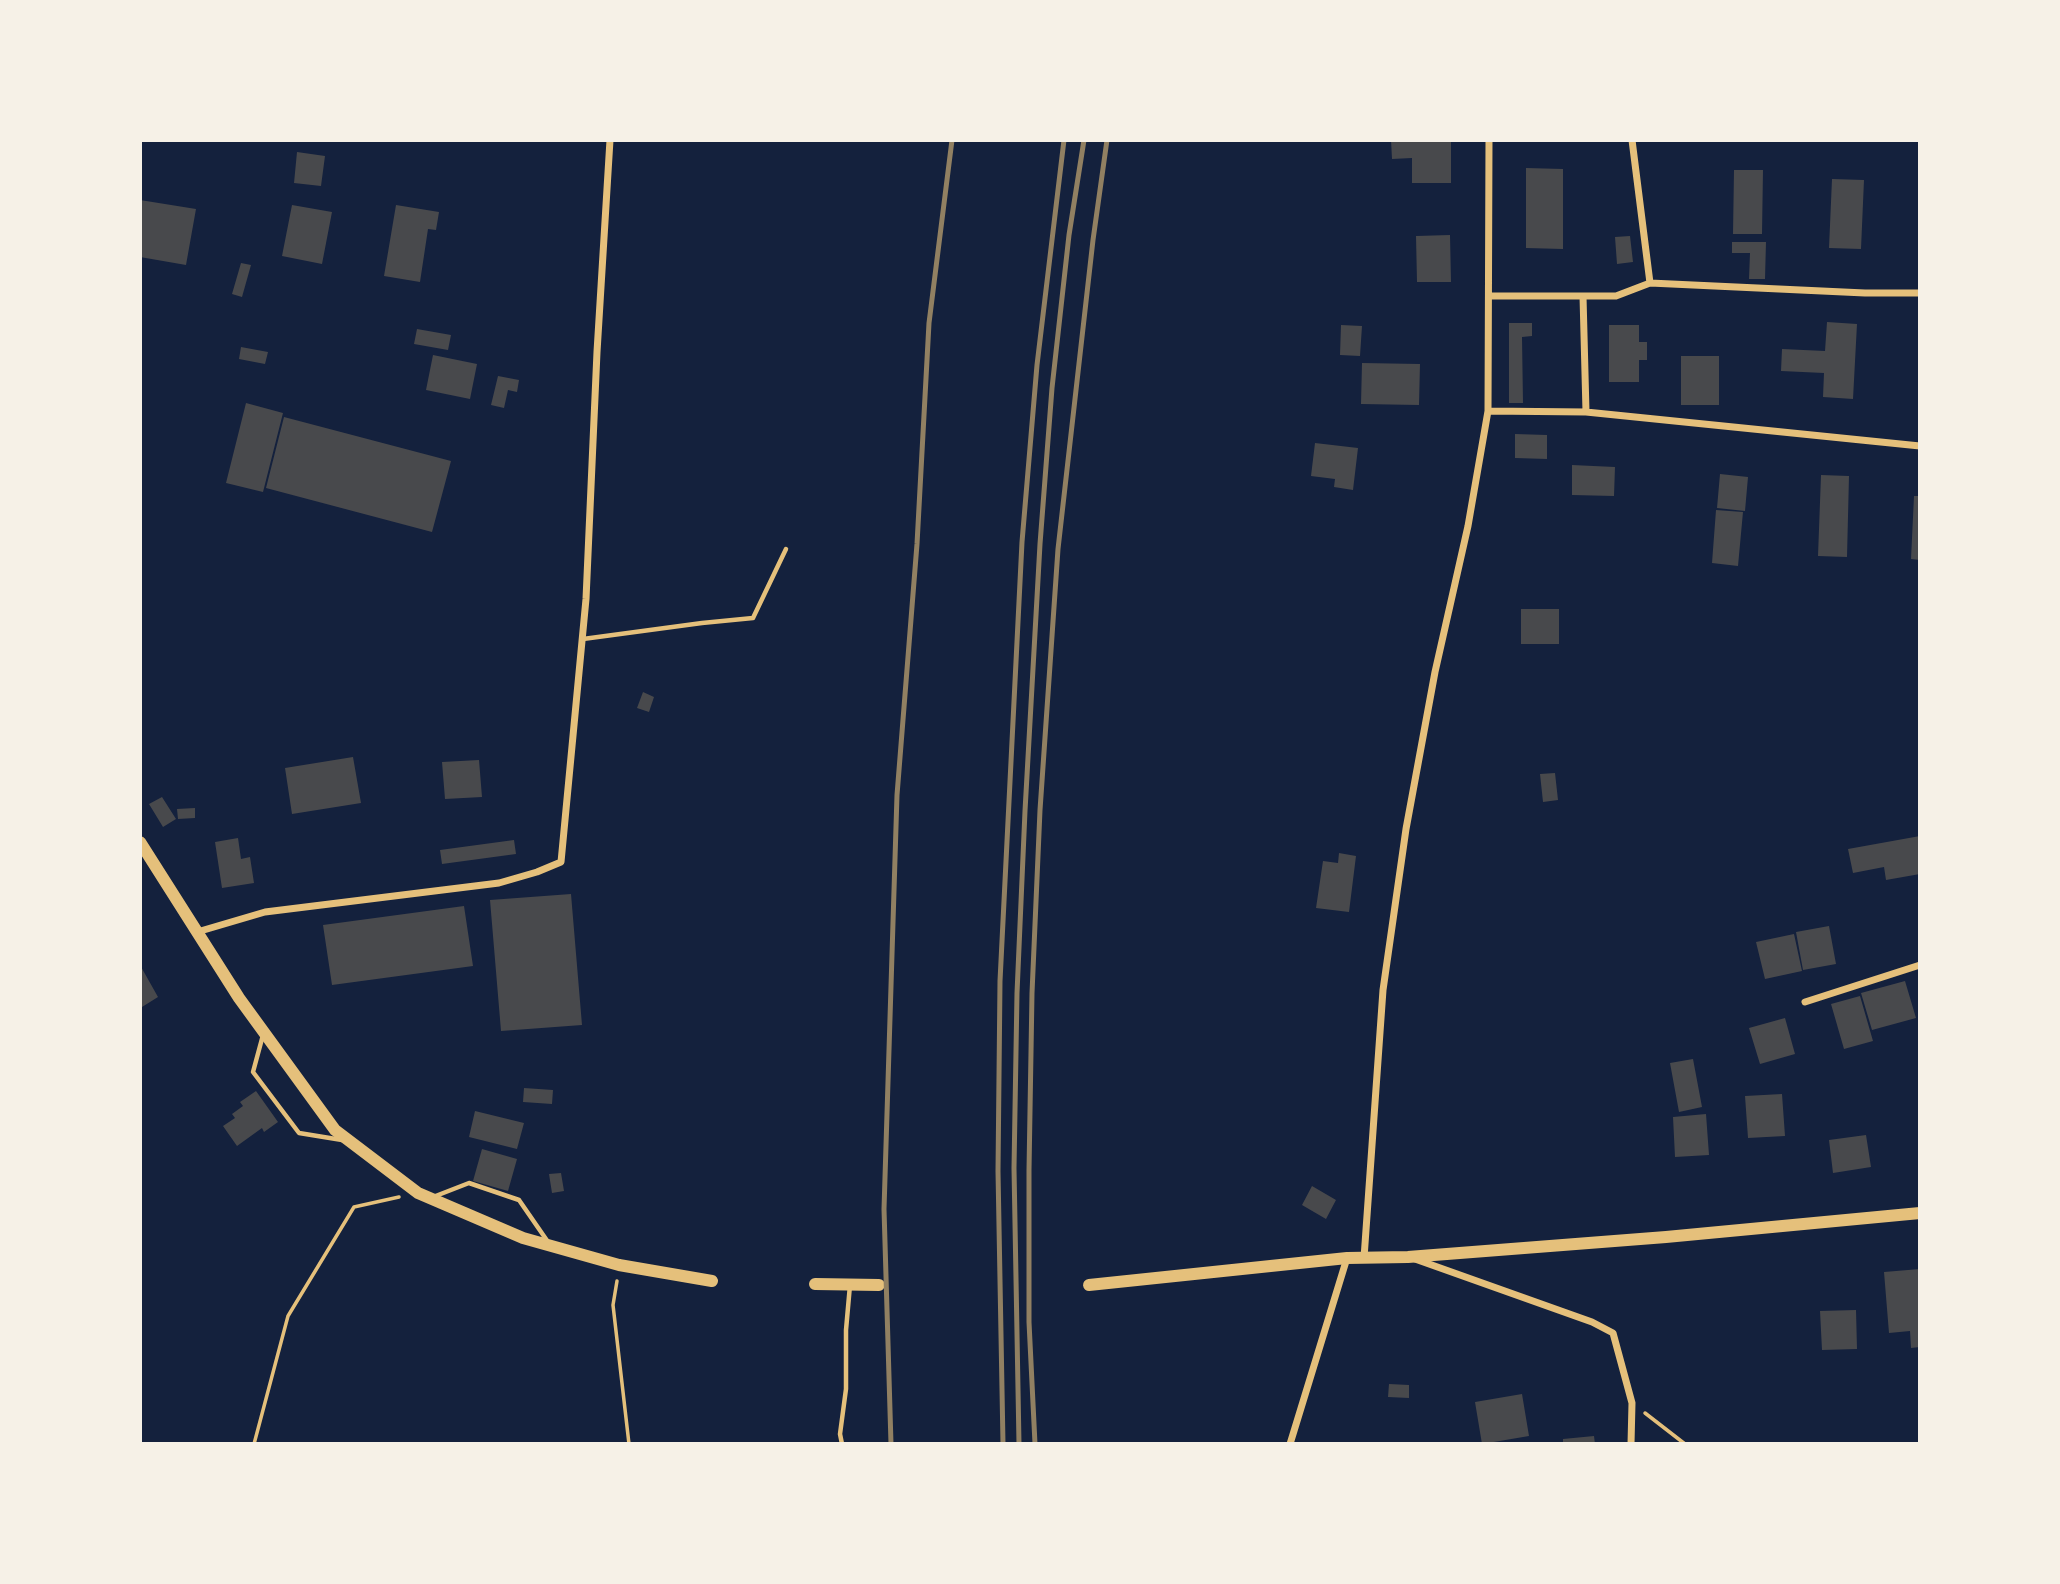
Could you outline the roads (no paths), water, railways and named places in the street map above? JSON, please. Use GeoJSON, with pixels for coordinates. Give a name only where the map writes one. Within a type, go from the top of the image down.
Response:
{"type":"FeatureCollection","features":[{"type":"Feature","properties":{"kind":"main road"},"geometry":{"type":"LineString","coordinates":[[140,842],[239,998],[335,1130],[424,1195],[523,1238],[619,1265],[712,1281]]}},
{"type":"Feature","properties":{"kind":"main road"},"geometry":{"type":"LineString","coordinates":[[1089,1284],[1347,1258],[1408,1257],[1666,1237],[1920,1213]]}},
{"type":"Feature","properties":{"kind":"main road"},"geometry":{"type":"LineString","coordinates":[[815,1284],[880,1285]]}},
{"type":"Feature","properties":{"kind":"street"},"geometry":{"type":"LineString","coordinates":[[197,932],[265,912],[499,883],[561,862],[582,639],[610,140]]}},
{"type":"Feature","properties":{"kind":"street"},"geometry":{"type":"LineString","coordinates":[[1364,1258],[1383,990],[1406,829],[1435,672],[1468,526],[1488,411],[1489,140]]}},
{"type":"Feature","properties":{"kind":"street"},"geometry":{"type":"LineString","coordinates":[[1632,140],[1650,283]]}},
{"type":"Feature","properties":{"kind":"street"},"geometry":{"type":"LineString","coordinates":[[1489,296],[1616,296],[1650,283],[1920,293]]}},
{"type":"Feature","properties":{"kind":"street"},"geometry":{"type":"LineString","coordinates":[[1583,296],[1586,412]]}},
{"type":"Feature","properties":{"kind":"street"},"geometry":{"type":"LineString","coordinates":[[1488,411],[1586,412],[1920,446]]}},
{"type":"Feature","properties":{"kind":"street"},"geometry":{"type":"LineString","coordinates":[[1804,1002],[1920,965]]}},
{"type":"Feature","properties":{"kind":"street"},"geometry":{"type":"LineString","coordinates":[[1408,1257],[1592,1322],[1613,1334],[1632,1403],[1631,1444]]}},
{"type":"Feature","properties":{"kind":"street"},"geometry":{"type":"LineString","coordinates":[[1290,1444],[1347,1258]]}},
{"type":"Feature","properties":{"kind":"lane"},"geometry":{"type":"LineString","coordinates":[[582,639],[753,618],[786,549]]}},
{"type":"Feature","properties":{"kind":"lane"},"geometry":{"type":"LineString","coordinates":[[263,1032],[253,1072],[299,1133],[350,1141]]}},
{"type":"Feature","properties":{"kind":"lane"},"geometry":{"type":"LineString","coordinates":[[424,1195],[469,1184],[519,1200],[550,1245]]}},
{"type":"Feature","properties":{"kind":"lane"},"geometry":{"type":"LineString","coordinates":[[842,1444],[840,1434],[846,1388],[846,1330],[850,1284]]}},
{"type":"Feature","properties":{"kind":"railway"},"geometry":{"type":"LineString","coordinates":[[891,1444],[884,1209],[897,795],[917,544],[929,323],[952,140]]}},
{"type":"Feature","properties":{"kind":"railway"},"geometry":{"type":"LineString","coordinates":[[1003,1444],[998,1171],[1000,981],[1022,542],[1037,365],[1064,140]]}},
{"type":"Feature","properties":{"kind":"railway"},"geometry":{"type":"LineString","coordinates":[[1019,1444],[1014,1168],[1017,993],[1025,811],[1052,388],[1069,235],[1084,140]]}},
{"type":"Feature","properties":{"kind":"railway"},"geometry":{"type":"LineString","coordinates":[[1035,1444],[1029,1322],[1029,1170],[1032,993],[1040,810],[1058,549],[1107,140]]}}]}
